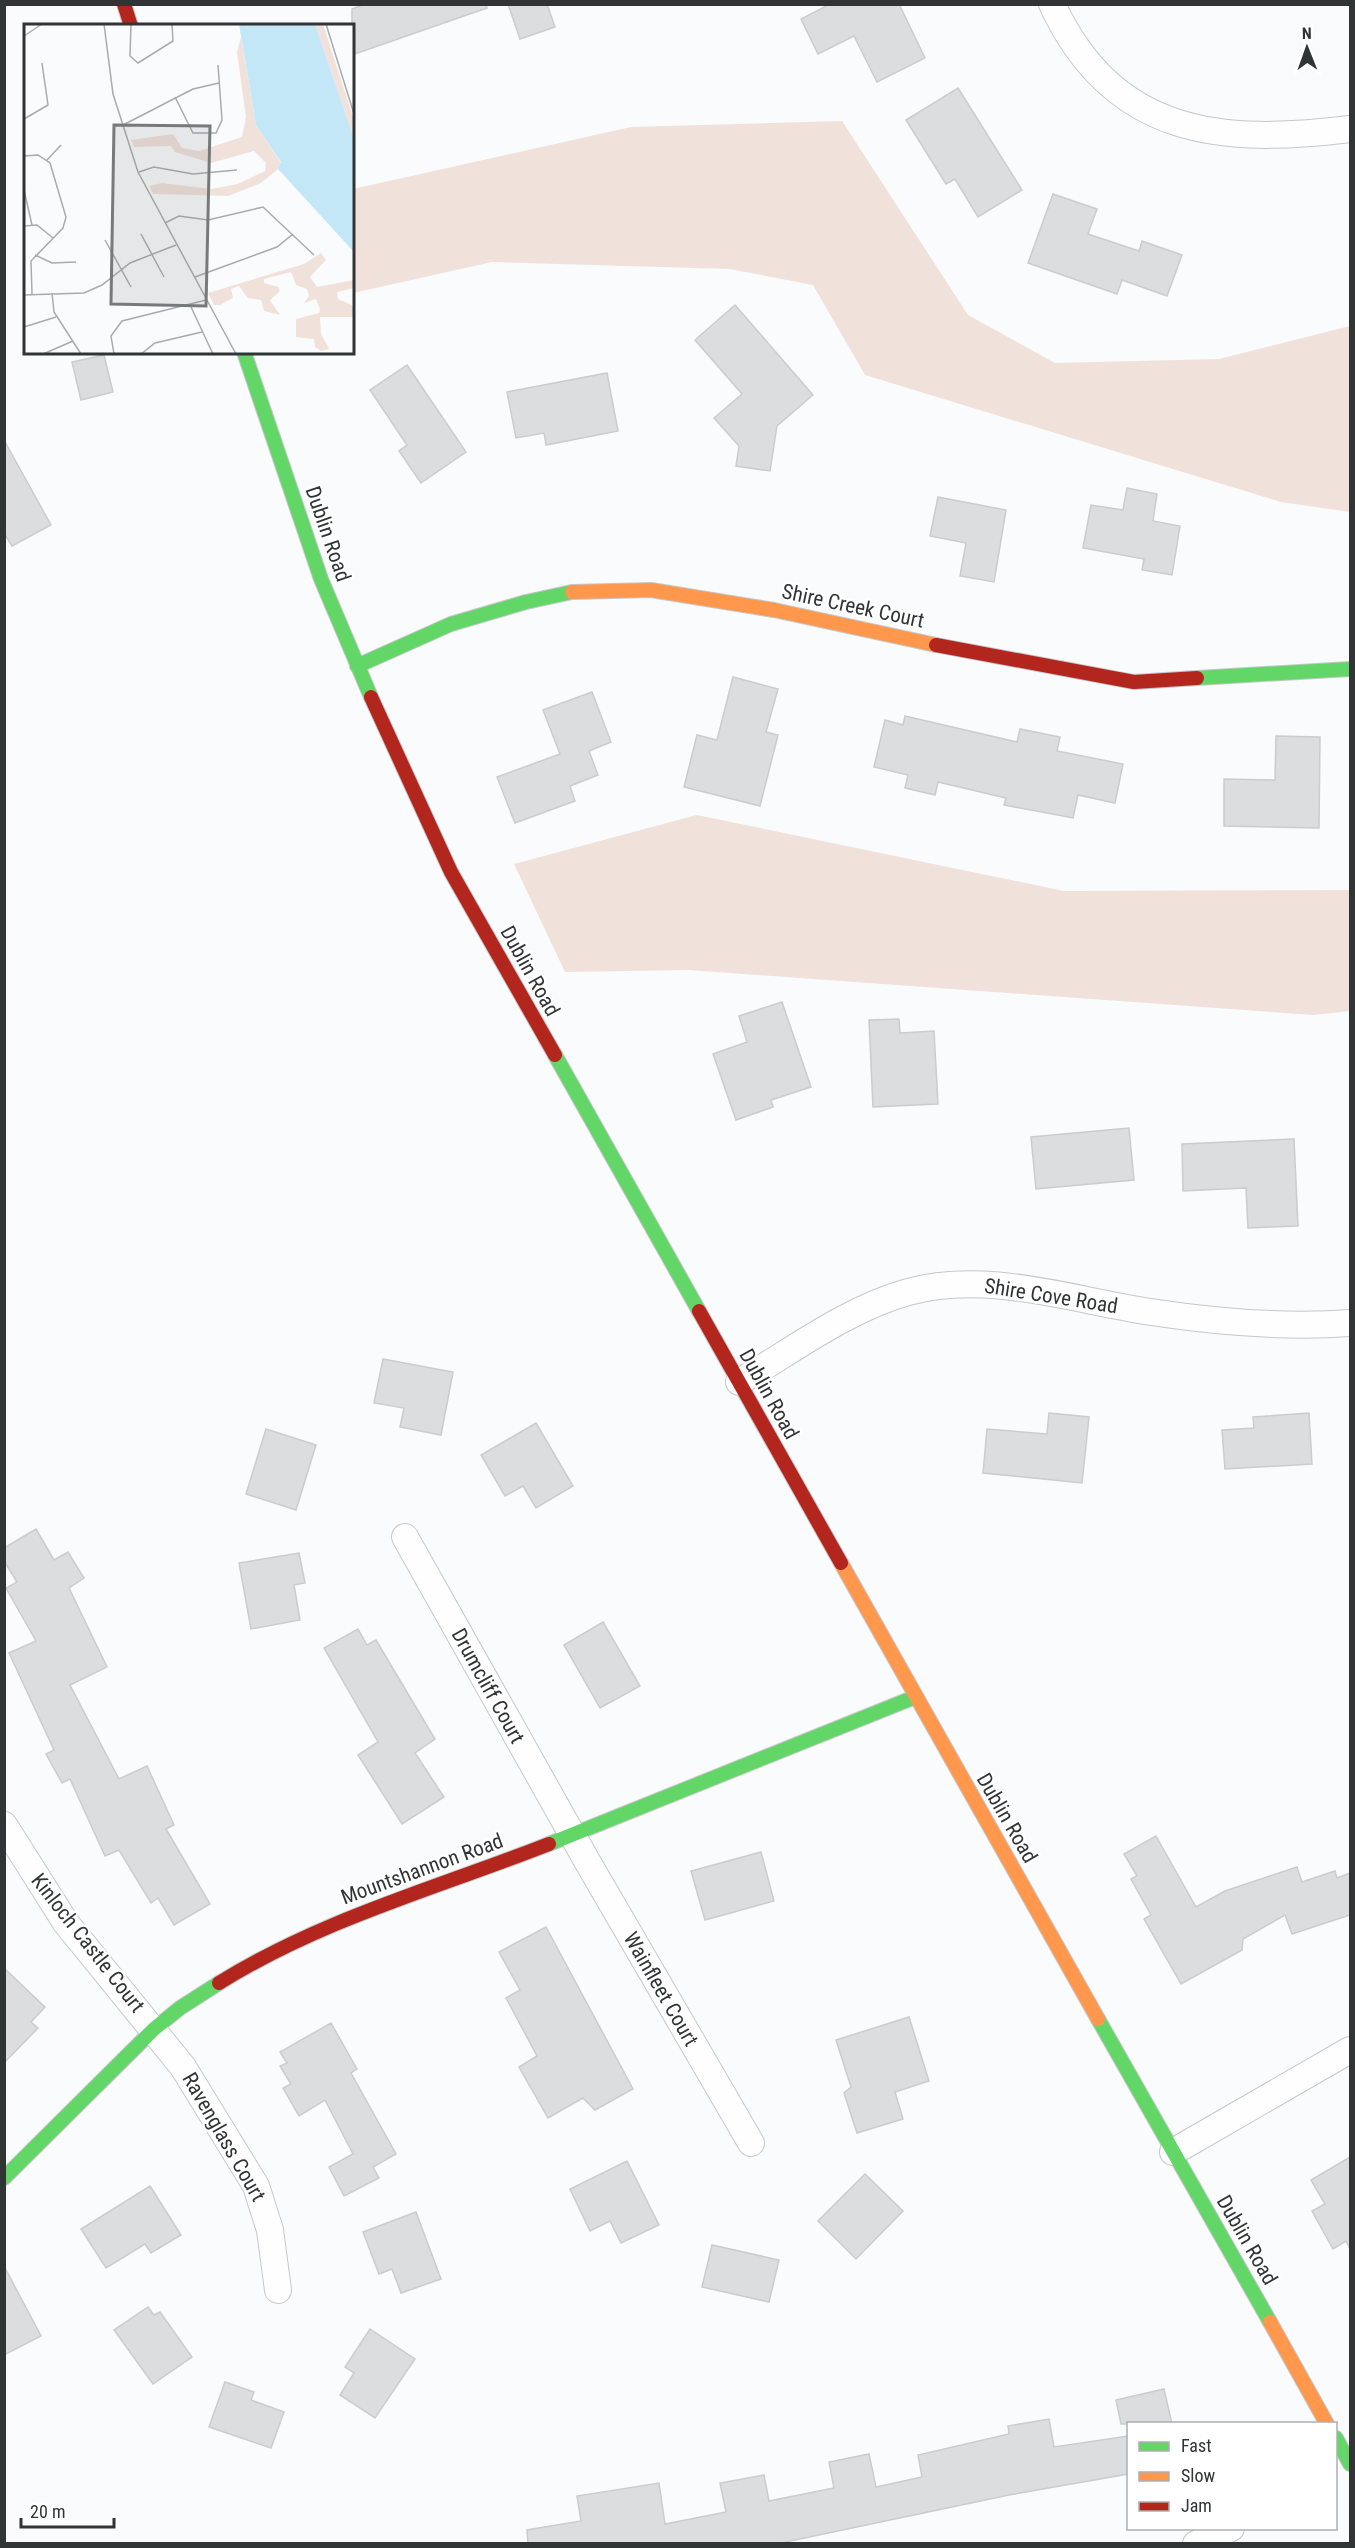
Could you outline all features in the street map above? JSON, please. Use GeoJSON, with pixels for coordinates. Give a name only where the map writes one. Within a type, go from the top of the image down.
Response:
{"type":"FeatureCollection","features":[{"type":"Feature","properties":{"kind":"main road"},"geometry":{"type":"LineString","coordinates":[[124,4],[130,24]]}},
{"type":"Feature","properties":{"kind":"main road","name":"Dublin Road"},"geometry":{"type":"LineString","coordinates":[[245,354],[321,579],[357,666],[451,872],[1326,2422]]}},
{"type":"Feature","properties":{"kind":"main road","name":"Shire Creek Court"},"geometry":{"type":"LineString","coordinates":[[357,666],[451,624],[526,602],[582,590],[651,590],[774,610],[987,656],[1134,682],[1350,669]]}},
{"type":"Feature","properties":{"kind":"main road","name":"Mountshannon Road"},"geometry":{"type":"LineString","coordinates":[[4,2178],[154,2029],[180,2008],[263,1956],[349,1917],[572,1835],[915,1697]]}},
{"type":"Feature","properties":{"kind":"main road"},"geometry":{"type":"LineString","coordinates":[[1337,2442],[1350,2466]]}},
{"type":"Feature","properties":{"kind":"street"},"geometry":{"type":"LineString","coordinates":[[1052,4],[1076,48],[1097,74],[1120,94],[1148,113],[1185,127],[1229,134],[1318,133],[1350,129]]}},
{"type":"Feature","properties":{"kind":"street","name":"Shire Cove Road"},"geometry":{"type":"LineString","coordinates":[[739,1382],[854,1314],[907,1293],[949,1284],[997,1285],[1151,1312],[1241,1324],[1302,1327],[1350,1323]]}},
{"type":"Feature","properties":{"kind":"street","name":"Drumcliff Court"},"geometry":{"type":"LineString","coordinates":[[405,1537],[572,1835]]}},
{"type":"Feature","properties":{"kind":"street","name":"Kinloch Castle Court"},"geometry":{"type":"LineString","coordinates":[[4,1826],[66,1923],[154,2029]]}},
{"type":"Feature","properties":{"kind":"street","name":"Wainfleet Court"},"geometry":{"type":"LineString","coordinates":[[572,1835],[751,2143]]}},
{"type":"Feature","properties":{"kind":"street","name":"Ravenglass Court"},"geometry":{"type":"LineString","coordinates":[[154,2029],[183,2067],[256,2186],[270,2230],[278,2290]]}},
{"type":"Feature","properties":{"kind":"street"},"geometry":{"type":"LineString","coordinates":[[1173,2152],[1350,2050]]}},
{"type":"Feature","properties":{"kind":"street"},"geometry":{"type":"LineString","coordinates":[[1337,2474],[1350,2466]]}},
{"type":"Feature","properties":{"kind":"street"},"geometry":{"type":"LineString","coordinates":[[1196,2544],[1229,2530]]}},
{"type":"Feature","properties":{"kind":"shaded area"},"geometry":{"type":"Polygon","coordinates":[[[842,121],[968,315],[1055,363],[1219,359],[1350,326],[1350,512],[1281,502],[865,375],[813,285],[730,269],[492,262],[354,293],[354,189],[631,127],[842,121]]]}},
{"type":"Feature","properties":{"kind":"shaded area"},"geometry":{"type":"Polygon","coordinates":[[[697,815],[1064,891],[1350,890],[1350,1011],[1313,1015],[689,970],[565,972],[514,864],[697,815]]]}},
{"type":"Feature","properties":{"kind":"building"},"geometry":{"type":"Polygon","coordinates":[[[365,4],[486,4],[487,8],[354,54],[352,9],[365,4]]]}},
{"type":"Feature","properties":{"kind":"building"},"geometry":{"type":"Polygon","coordinates":[[[508,4],[547,4],[555,27],[520,39],[508,4]]]}},
{"type":"Feature","properties":{"kind":"building"},"geometry":{"type":"Polygon","coordinates":[[[830,4],[899,4],[925,58],[877,82],[854,36],[818,54],[801,19],[830,4]]]}},
{"type":"Feature","properties":{"kind":"building"},"geometry":{"type":"Polygon","coordinates":[[[958,88],[1022,190],[978,217],[955,179],[946,184],[906,120],[958,88]]]}},
{"type":"Feature","properties":{"kind":"building"},"geometry":{"type":"Polygon","coordinates":[[[1053,194],[1097,209],[1088,234],[1139,251],[1142,241],[1182,255],[1167,296],[1122,280],[1117,294],[1028,263],[1053,194]]]}},
{"type":"Feature","properties":{"kind":"building"},"geometry":{"type":"Polygon","coordinates":[[[735,305],[813,395],[777,426],[770,471],[736,466],[739,446],[714,418],[742,394],[695,340],[735,305]]]}},
{"type":"Feature","properties":{"kind":"building"},"geometry":{"type":"Polygon","coordinates":[[[104,355],[113,392],[81,400],[72,362],[104,355]]]}},
{"type":"Feature","properties":{"kind":"building"},"geometry":{"type":"Polygon","coordinates":[[[407,365],[466,452],[421,483],[399,451],[407,445],[370,390],[407,365]]]}},
{"type":"Feature","properties":{"kind":"building"},"geometry":{"type":"Polygon","coordinates":[[[607,373],[618,431],[546,445],[544,433],[516,438],[507,392],[607,373]]]}},
{"type":"Feature","properties":{"kind":"building"},"geometry":{"type":"Polygon","coordinates":[[[4,440],[51,525],[12,546],[4,533],[4,440]]]}},
{"type":"Feature","properties":{"kind":"building"},"geometry":{"type":"Polygon","coordinates":[[[1127,488],[1157,494],[1153,521],[1180,526],[1172,575],[1142,570],[1144,559],[1083,548],[1091,505],[1123,510],[1127,488]]]}},
{"type":"Feature","properties":{"kind":"building"},"geometry":{"type":"Polygon","coordinates":[[[938,497],[1006,510],[994,582],[960,576],[966,543],[930,536],[938,497]]]}},
{"type":"Feature","properties":{"kind":"building"},"geometry":{"type":"Polygon","coordinates":[[[733,677],[778,689],[766,732],[778,735],[760,806],[684,787],[697,735],[717,740],[733,677]]]}},
{"type":"Feature","properties":{"kind":"building"},"geometry":{"type":"Polygon","coordinates":[[[592,692],[611,742],[589,751],[598,775],[570,786],[575,801],[515,823],[497,777],[560,754],[543,710],[592,692]]]}},
{"type":"Feature","properties":{"kind":"building"},"geometry":{"type":"Polygon","coordinates":[[[905,716],[1017,742],[1020,729],[1060,737],[1057,751],[1123,764],[1115,803],[1078,795],[1073,818],[1004,805],[1006,798],[938,782],[935,795],[905,788],[908,775],[874,767],[885,720],[903,725],[905,716]]]}},
{"type":"Feature","properties":{"kind":"building"},"geometry":{"type":"Polygon","coordinates":[[[1276,736],[1320,737],[1319,828],[1224,826],[1224,779],[1275,780],[1276,736]]]}},
{"type":"Feature","properties":{"kind":"building"},"geometry":{"type":"Polygon","coordinates":[[[782,1002],[811,1087],[771,1100],[773,1107],[736,1120],[713,1054],[747,1042],[739,1016],[782,1002]]]}},
{"type":"Feature","properties":{"kind":"building"},"geometry":{"type":"Polygon","coordinates":[[[899,1019],[900,1033],[934,1031],[938,1104],[873,1107],[869,1020],[899,1019]]]}},
{"type":"Feature","properties":{"kind":"building"},"geometry":{"type":"Polygon","coordinates":[[[1129,1128],[1134,1180],[1036,1189],[1031,1137],[1129,1128]]]}},
{"type":"Feature","properties":{"kind":"building"},"geometry":{"type":"Polygon","coordinates":[[[1294,1139],[1298,1226],[1248,1228],[1246,1188],[1183,1191],[1182,1144],[1294,1139]]]}},
{"type":"Feature","properties":{"kind":"building"},"geometry":{"type":"Polygon","coordinates":[[[383,1359],[453,1372],[441,1435],[400,1427],[404,1408],[374,1403],[383,1359]]]}},
{"type":"Feature","properties":{"kind":"building"},"geometry":{"type":"Polygon","coordinates":[[[1049,1413],[1089,1417],[1082,1483],[983,1473],[987,1429],[1047,1434],[1049,1413]]]}},
{"type":"Feature","properties":{"kind":"building"},"geometry":{"type":"Polygon","coordinates":[[[1309,1413],[1312,1464],[1225,1469],[1222,1430],[1254,1428],[1253,1417],[1309,1413]]]}},
{"type":"Feature","properties":{"kind":"building"},"geometry":{"type":"Polygon","coordinates":[[[536,1423],[573,1486],[536,1508],[523,1486],[505,1496],[481,1455],[536,1423]]]}},
{"type":"Feature","properties":{"kind":"building"},"geometry":{"type":"Polygon","coordinates":[[[266,1429],[316,1445],[296,1510],[246,1494],[266,1429]]]}},
{"type":"Feature","properties":{"kind":"building"},"geometry":{"type":"Polygon","coordinates":[[[36,1529],[54,1560],[68,1552],[84,1578],[69,1588],[107,1667],[70,1685],[119,1779],[147,1766],[174,1825],[166,1829],[210,1904],[174,1925],[158,1898],[151,1903],[119,1850],[105,1856],[70,1779],[62,1783],[46,1754],[54,1750],[9,1653],[36,1641],[6,1588],[17,1582],[4,1561],[4,1548],[36,1529]]]}},
{"type":"Feature","properties":{"kind":"building"},"geometry":{"type":"Polygon","coordinates":[[[299,1553],[305,1583],[294,1585],[300,1620],[251,1629],[239,1563],[299,1553]]]}},
{"type":"Feature","properties":{"kind":"building"},"geometry":{"type":"Polygon","coordinates":[[[603,1622],[640,1686],[600,1708],[564,1645],[603,1622]]]}},
{"type":"Feature","properties":{"kind":"building"},"geometry":{"type":"Polygon","coordinates":[[[358,1629],[367,1645],[376,1640],[435,1739],[415,1753],[444,1797],[402,1824],[358,1755],[378,1742],[324,1648],[358,1629]]]}},
{"type":"Feature","properties":{"kind":"building"},"geometry":{"type":"Polygon","coordinates":[[[1156,1836],[1196,1907],[1225,1891],[1297,1867],[1302,1882],[1335,1871],[1337,1878],[1350,1873],[1350,1915],[1292,1934],[1285,1915],[1243,1939],[1242,1950],[1181,1984],[1144,1919],[1151,1915],[1131,1879],[1137,1876],[1124,1854],[1156,1836]]]}},
{"type":"Feature","properties":{"kind":"building"},"geometry":{"type":"Polygon","coordinates":[[[761,1852],[774,1901],[705,1920],[691,1871],[761,1852]]]}},
{"type":"Feature","properties":{"kind":"building"},"geometry":{"type":"Polygon","coordinates":[[[546,1927],[633,2089],[595,2110],[583,2098],[548,2118],[519,2067],[537,2056],[506,1998],[520,1990],[499,1952],[546,1927]]]}},
{"type":"Feature","properties":{"kind":"building"},"geometry":{"type":"Polygon","coordinates":[[[4,1968],[45,2007],[31,2022],[38,2028],[4,2063],[4,1968]]]}},
{"type":"Feature","properties":{"kind":"building"},"geometry":{"type":"Polygon","coordinates":[[[909,2017],[929,2081],[895,2092],[903,2119],[857,2133],[844,2093],[851,2087],[836,2040],[909,2017]]]}},
{"type":"Feature","properties":{"kind":"building"},"geometry":{"type":"Polygon","coordinates":[[[331,2023],[357,2069],[351,2073],[396,2154],[373,2167],[379,2178],[344,2196],[329,2167],[353,2154],[325,2100],[299,2116],[283,2088],[291,2084],[280,2066],[287,2063],[280,2052],[331,2023]]]}},
{"type":"Feature","properties":{"kind":"building"},"geometry":{"type":"Polygon","coordinates":[[[1350,2157],[1350,2249],[1346,2241],[1333,2249],[1312,2211],[1325,2204],[1311,2180],[1350,2157]]]}},
{"type":"Feature","properties":{"kind":"building"},"geometry":{"type":"Polygon","coordinates":[[[627,2161],[659,2225],[621,2243],[610,2221],[590,2231],[570,2189],[627,2161]]]}},
{"type":"Feature","properties":{"kind":"building"},"geometry":{"type":"Polygon","coordinates":[[[865,2174],[903,2211],[856,2259],[818,2221],[865,2174]]]}},
{"type":"Feature","properties":{"kind":"building"},"geometry":{"type":"Polygon","coordinates":[[[150,2186],[181,2235],[151,2253],[145,2244],[106,2268],[81,2229],[150,2186]]]}},
{"type":"Feature","properties":{"kind":"building"},"geometry":{"type":"Polygon","coordinates":[[[416,2212],[441,2279],[401,2293],[392,2269],[379,2274],[363,2232],[416,2212]]]}},
{"type":"Feature","properties":{"kind":"building"},"geometry":{"type":"Polygon","coordinates":[[[712,2245],[779,2260],[769,2302],[702,2287],[712,2245]]]}},
{"type":"Feature","properties":{"kind":"building"},"geometry":{"type":"Polygon","coordinates":[[[4,2266],[41,2336],[4,2355],[4,2266]]]}},
{"type":"Feature","properties":{"kind":"building"},"geometry":{"type":"Polygon","coordinates":[[[148,2307],[154,2315],[160,2312],[192,2357],[153,2384],[114,2330],[148,2307]]]}},
{"type":"Feature","properties":{"kind":"building"},"geometry":{"type":"Polygon","coordinates":[[[370,2329],[415,2359],[375,2418],[340,2395],[354,2373],[345,2367],[370,2329]]]}},
{"type":"Feature","properties":{"kind":"building"},"geometry":{"type":"Polygon","coordinates":[[[225,2382],[254,2392],[251,2400],[284,2412],[271,2448],[209,2427],[225,2382]]]}},
{"type":"Feature","properties":{"kind":"building"},"geometry":{"type":"Polygon","coordinates":[[[1164,2389],[1172,2422],[1121,2424],[1116,2400],[1164,2389]]]}},
{"type":"Feature","properties":{"kind":"building"},"geometry":{"type":"Polygon","coordinates":[[[1049,2419],[1054,2447],[1127,2436],[1127,2474],[1009,2495],[776,2544],[528,2544],[527,2530],[581,2521],[577,2496],[659,2483],[665,2524],[726,2512],[720,2483],[764,2475],[769,2501],[834,2488],[829,2462],[869,2454],[876,2487],[922,2477],[918,2455],[1009,2434],[1008,2426],[1049,2419]]]}},
{"type":"Feature","properties":{"kind":"traffic: fast"},"geometry":{"type":"LineString","coordinates":[[245,354],[321,579],[371,697]]}},
{"type":"Feature","properties":{"kind":"traffic: fast"},"geometry":{"type":"LineString","coordinates":[[357,666],[451,624],[526,602],[572,592]]}},
{"type":"Feature","properties":{"kind":"traffic: fast"},"geometry":{"type":"LineString","coordinates":[[1197,678],[1350,669]]}},
{"type":"Feature","properties":{"kind":"traffic: fast"},"geometry":{"type":"LineString","coordinates":[[555,1055],[699,1311]]}},
{"type":"Feature","properties":{"kind":"traffic: fast"},"geometry":{"type":"LineString","coordinates":[[549,1844],[915,1697]]}},
{"type":"Feature","properties":{"kind":"traffic: fast"},"geometry":{"type":"LineString","coordinates":[[4,2178],[154,2029],[180,2008],[219,1983]]}},
{"type":"Feature","properties":{"kind":"traffic: fast"},"geometry":{"type":"LineString","coordinates":[[1098,2019],[1270,2322]]}},
{"type":"Feature","properties":{"kind":"traffic: fast"},"geometry":{"type":"LineString","coordinates":[[1337,2440],[1350,2464]]}},
{"type":"Feature","properties":{"kind":"traffic: slow"},"geometry":{"type":"LineString","coordinates":[[572,592],[651,590],[774,610],[936,645]]}},
{"type":"Feature","properties":{"kind":"traffic: slow"},"geometry":{"type":"LineString","coordinates":[[841,1563],[1098,2019]]}},
{"type":"Feature","properties":{"kind":"traffic: slow"},"geometry":{"type":"LineString","coordinates":[[1270,2322],[1326,2422]]}},
{"type":"Feature","properties":{"kind":"traffic: jam"},"geometry":{"type":"LineString","coordinates":[[124,4],[130,24]]}},
{"type":"Feature","properties":{"kind":"traffic: jam"},"geometry":{"type":"LineString","coordinates":[[936,645],[1134,682],[1197,678]]}},
{"type":"Feature","properties":{"kind":"traffic: jam"},"geometry":{"type":"LineString","coordinates":[[371,697],[451,872],[555,1055]]}},
{"type":"Feature","properties":{"kind":"traffic: jam"},"geometry":{"type":"LineString","coordinates":[[699,1311],[841,1563]]}},
{"type":"Feature","properties":{"kind":"traffic: jam"},"geometry":{"type":"LineString","coordinates":[[219,1983],[258,1960],[339,1922],[549,1844]]}}]}
